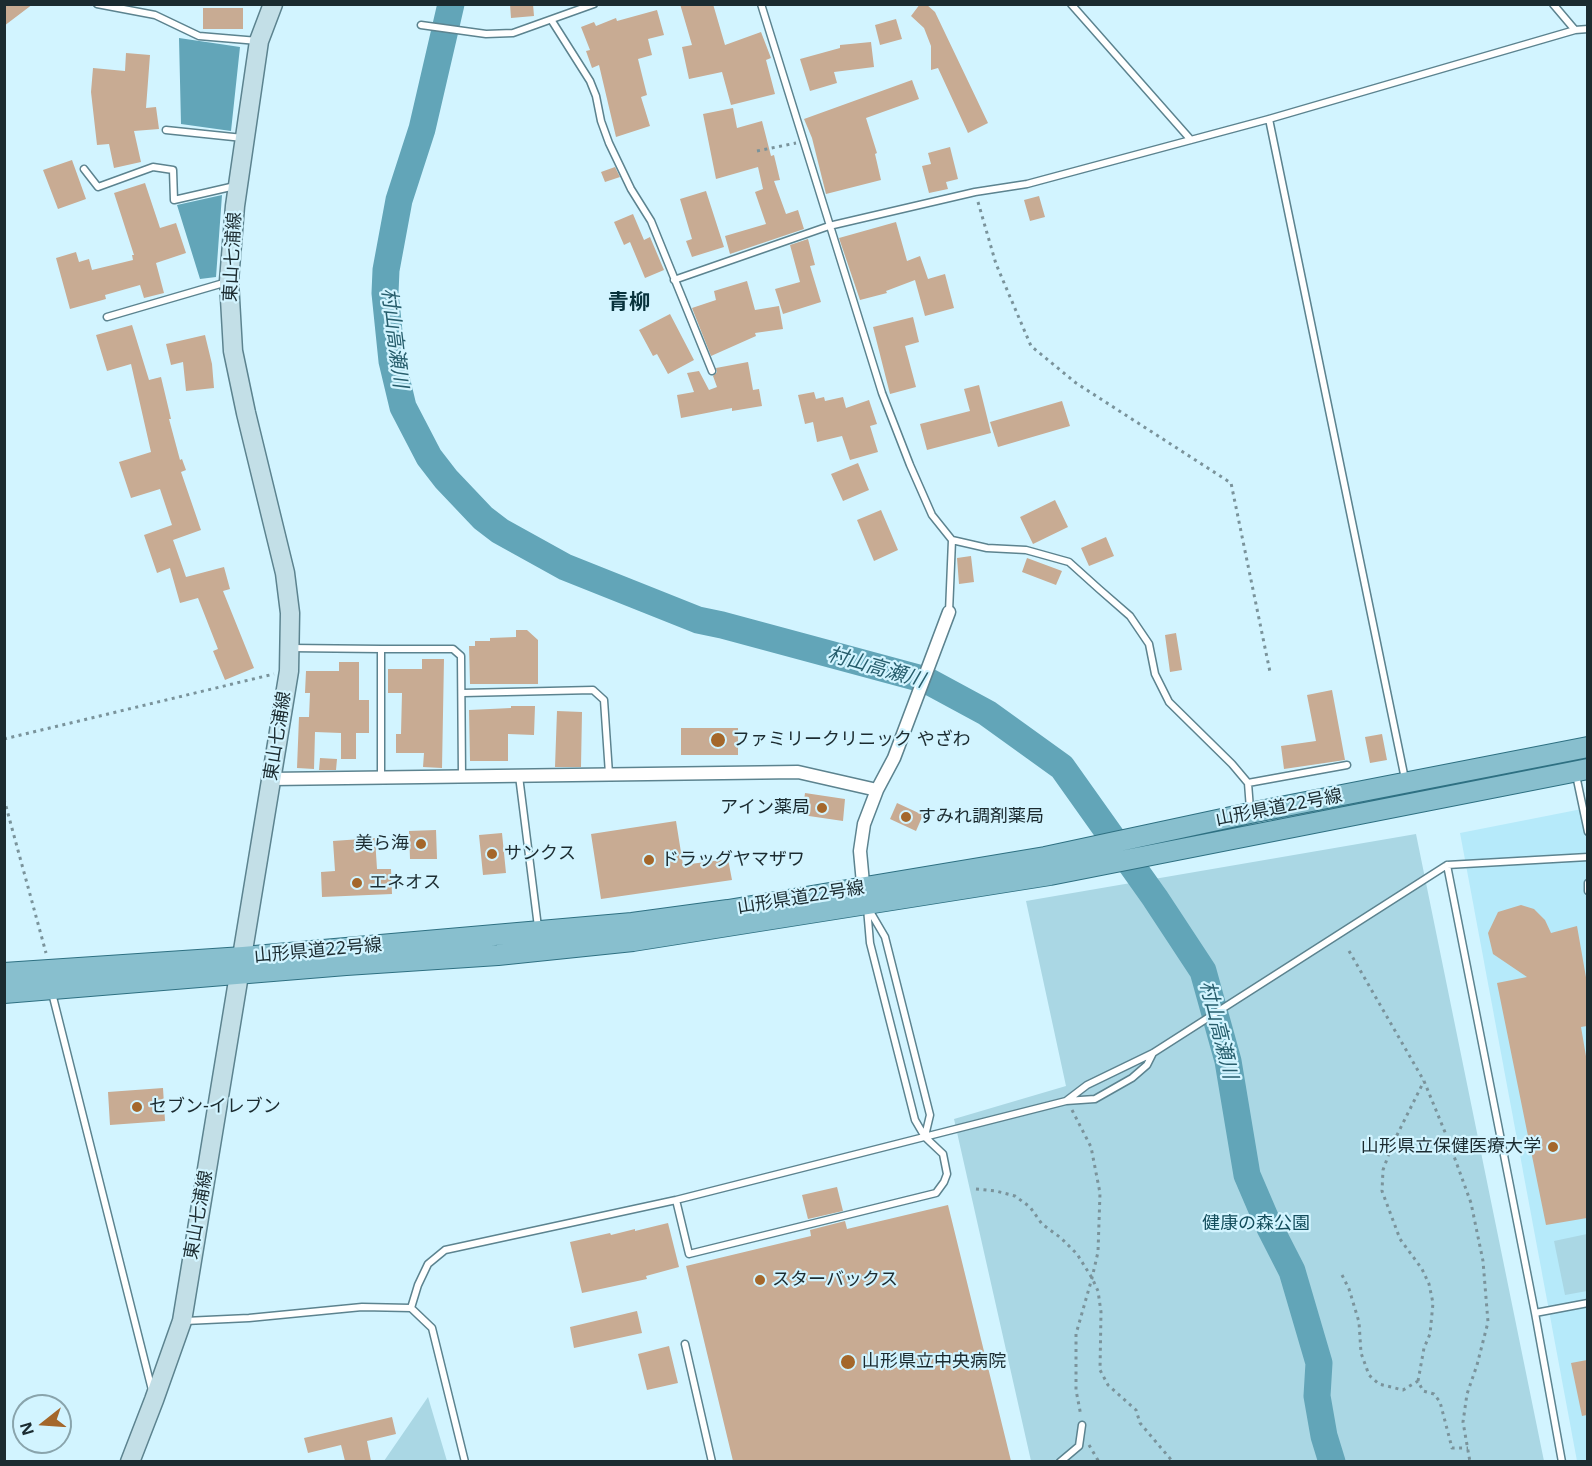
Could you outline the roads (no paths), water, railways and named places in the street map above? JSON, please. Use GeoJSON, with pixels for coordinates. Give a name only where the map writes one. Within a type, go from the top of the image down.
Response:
{"type":"FeatureCollection","features":[{"type":"Feature","properties":{"kind":"main road","name":"東山七浦線"},"geometry":{"type":"LineString","coordinates":[[129,1461],[182,1322],[289,671],[290,613],[285,573],[233,351],[229,281],[238,185],[258,41],[273,4]]}},
{"type":"Feature","properties":{"kind":"main road","name":"山形県道22号線"},"geometry":{"type":"LineString","coordinates":[[1047,866],[1218,820],[1587,747]]}},
{"type":"Feature","properties":{"kind":"main road","name":"山形県道22号線"},"geometry":{"type":"LineString","coordinates":[[242,965],[498,956],[599,945],[865,896],[1047,866],[1199,846],[1581,770]]}},
{"type":"Feature","properties":{"kind":"main road","name":"山形県道22号線"},"geometry":{"type":"LineString","coordinates":[[4,993],[51,980],[242,965],[865,896]]}},
{"type":"Feature","properties":{"kind":"main road","name":"山形県道22号線"},"geometry":{"type":"LineString","coordinates":[[4,973],[51,980]]}},
{"type":"Feature","properties":{"kind":"street"},"geometry":{"type":"LineString","coordinates":[[865,896],[860,851],[864,824],[877,790],[894,758],[950,612]]}},
{"type":"Feature","properties":{"kind":"street"},"geometry":{"type":"LineString","coordinates":[[271,779],[798,772],[877,790]]}},
{"type":"Feature","properties":{"kind":"lane"},"geometry":{"type":"LineString","coordinates":[[97,4],[155,15],[199,36],[258,41]]}},
{"type":"Feature","properties":{"kind":"lane"},"geometry":{"type":"LineString","coordinates":[[421,25],[486,34],[513,33],[552,21],[594,4]]}},
{"type":"Feature","properties":{"kind":"lane"},"geometry":{"type":"LineString","coordinates":[[761,4],[882,393],[932,515],[952,540],[987,548],[1026,550],[1069,562],[1130,616],[1149,644],[1155,674],[1169,702],[1232,764],[1248,783],[1250,813]]}},
{"type":"Feature","properties":{"kind":"lane"},"geometry":{"type":"LineString","coordinates":[[1071,4],[1191,140]]}},
{"type":"Feature","properties":{"kind":"lane"},"geometry":{"type":"LineString","coordinates":[[1553,4],[1575,30]]}},
{"type":"Feature","properties":{"kind":"lane"},"geometry":{"type":"LineString","coordinates":[[552,21],[590,81],[609,143],[631,189],[651,222],[712,371]]}},
{"type":"Feature","properties":{"kind":"lane"},"geometry":{"type":"LineString","coordinates":[[674,280],[829,226],[975,192],[1027,184],[1269,119],[1575,30],[1587,29]]}},
{"type":"Feature","properties":{"kind":"lane"},"geometry":{"type":"LineString","coordinates":[[1269,119],[1406,782]]}},
{"type":"Feature","properties":{"kind":"lane"},"geometry":{"type":"LineString","coordinates":[[166,130],[245,139]]}},
{"type":"Feature","properties":{"kind":"lane"},"geometry":{"type":"LineString","coordinates":[[84,169],[98,187],[153,167],[172,170],[174,200],[238,185]]}},
{"type":"Feature","properties":{"kind":"lane"},"geometry":{"type":"LineString","coordinates":[[107,317],[229,281]]}},
{"type":"Feature","properties":{"kind":"lane"},"geometry":{"type":"LineString","coordinates":[[950,612],[952,540]]}},
{"type":"Feature","properties":{"kind":"lane"},"geometry":{"type":"LineString","coordinates":[[290,648],[453,649],[461,656],[462,777]]}},
{"type":"Feature","properties":{"kind":"lane"},"geometry":{"type":"LineString","coordinates":[[381,649],[381,777]]}},
{"type":"Feature","properties":{"kind":"lane"},"geometry":{"type":"LineString","coordinates":[[463,693],[593,690],[604,700],[609,774]]}},
{"type":"Feature","properties":{"kind":"lane"},"geometry":{"type":"LineString","coordinates":[[1248,783],[1347,765]]}},
{"type":"Feature","properties":{"kind":"lane"},"geometry":{"type":"LineString","coordinates":[[1581,770],[1587,832]]}},
{"type":"Feature","properties":{"kind":"lane"},"geometry":{"type":"LineString","coordinates":[[519,776],[538,931]]}},
{"type":"Feature","properties":{"kind":"lane"},"geometry":{"type":"LineString","coordinates":[[1066,1101],[1087,1085],[1153,1053],[1447,865],[1587,857]]}},
{"type":"Feature","properties":{"kind":"lane"},"geometry":{"type":"LineString","coordinates":[[1447,865],[1562,1461]]}},
{"type":"Feature","properties":{"kind":"lane"},"geometry":{"type":"LineString","coordinates":[[1587,883],[1587,891]]}},
{"type":"Feature","properties":{"kind":"lane"},"geometry":{"type":"LineString","coordinates":[[865,896],[885,937],[930,1115],[925,1137]]}},
{"type":"Feature","properties":{"kind":"lane"},"geometry":{"type":"LineString","coordinates":[[676,1200],[689,1254],[936,1193],[944,1182],[947,1174],[943,1154],[925,1137],[915,1120],[870,943],[865,896]]}},
{"type":"Feature","properties":{"kind":"lane"},"geometry":{"type":"LineString","coordinates":[[51,980],[154,1400]]}},
{"type":"Feature","properties":{"kind":"lane"},"geometry":{"type":"LineString","coordinates":[[411,1308],[428,1264],[445,1250],[676,1200],[1066,1101],[1095,1099],[1132,1078],[1147,1065],[1153,1053]]}},
{"type":"Feature","properties":{"kind":"lane"},"geometry":{"type":"LineString","coordinates":[[1535,1313],[1587,1303]]}},
{"type":"Feature","properties":{"kind":"lane"},"geometry":{"type":"LineString","coordinates":[[182,1322],[362,1307],[411,1308],[432,1328],[465,1461]]}},
{"type":"Feature","properties":{"kind":"lane"},"geometry":{"type":"LineString","coordinates":[[685,1344],[712,1461]]}},
{"type":"Feature","properties":{"kind":"lane"},"geometry":{"type":"LineString","coordinates":[[1060,1461],[1079,1446],[1082,1425]]}},
{"type":"Feature","properties":{"kind":"waterway","name":"村山高瀬川"},"geometry":{"type":"LineString","coordinates":[[451,4],[422,129],[399,200],[386,270],[385,293],[392,361],[403,407],[429,457],[446,479],[483,518],[500,531],[565,567],[698,620],[926,680],[987,713],[1062,767],[1155,898],[1203,971],[1228,1061],[1247,1175],[1292,1271],[1319,1363],[1317,1396],[1324,1436],[1332,1462]]}},
{"type":"Feature","properties":{"kind":"place","name":"ファミリークリニック やざわ"},"geometry":{"type":"Point","coordinates":[718,740]}},
{"type":"Feature","properties":{"kind":"place","name":"アイン薬局"},"geometry":{"type":"Point","coordinates":[822,808]}},
{"type":"Feature","properties":{"kind":"place","name":"すみれ調剤薬局"},"geometry":{"type":"Point","coordinates":[906,817]}},
{"type":"Feature","properties":{"kind":"place","name":"美ら海"},"geometry":{"type":"Point","coordinates":[421,844]}},
{"type":"Feature","properties":{"kind":"place","name":"サンクス"},"geometry":{"type":"Point","coordinates":[492,854]}},
{"type":"Feature","properties":{"kind":"place","name":"ドラッグヤマザワ"},"geometry":{"type":"Point","coordinates":[649,860]}},
{"type":"Feature","properties":{"kind":"place","name":"エネオス"},"geometry":{"type":"Point","coordinates":[357,883]}},
{"type":"Feature","properties":{"kind":"place","name":"セブン-イレブン"},"geometry":{"type":"Point","coordinates":[137,1107]}},
{"type":"Feature","properties":{"kind":"place","name":"山形県立保健医療大学"},"geometry":{"type":"Point","coordinates":[1553,1147]}},
{"type":"Feature","properties":{"kind":"place","name":"スターバックス"},"geometry":{"type":"Point","coordinates":[760,1280]}},
{"type":"Feature","properties":{"kind":"place","name":"山形県立中央病院"},"geometry":{"type":"Point","coordinates":[848,1362]}},
{"type":"Feature","properties":{"kind":"district","name":"青柳"},"geometry":{"type":"Point","coordinates":[629,303]}},
{"type":"Feature","properties":{"kind":"park label","name":"健康の森公園"},"geometry":{"type":"Point","coordinates":[1256,1224]}}]}
